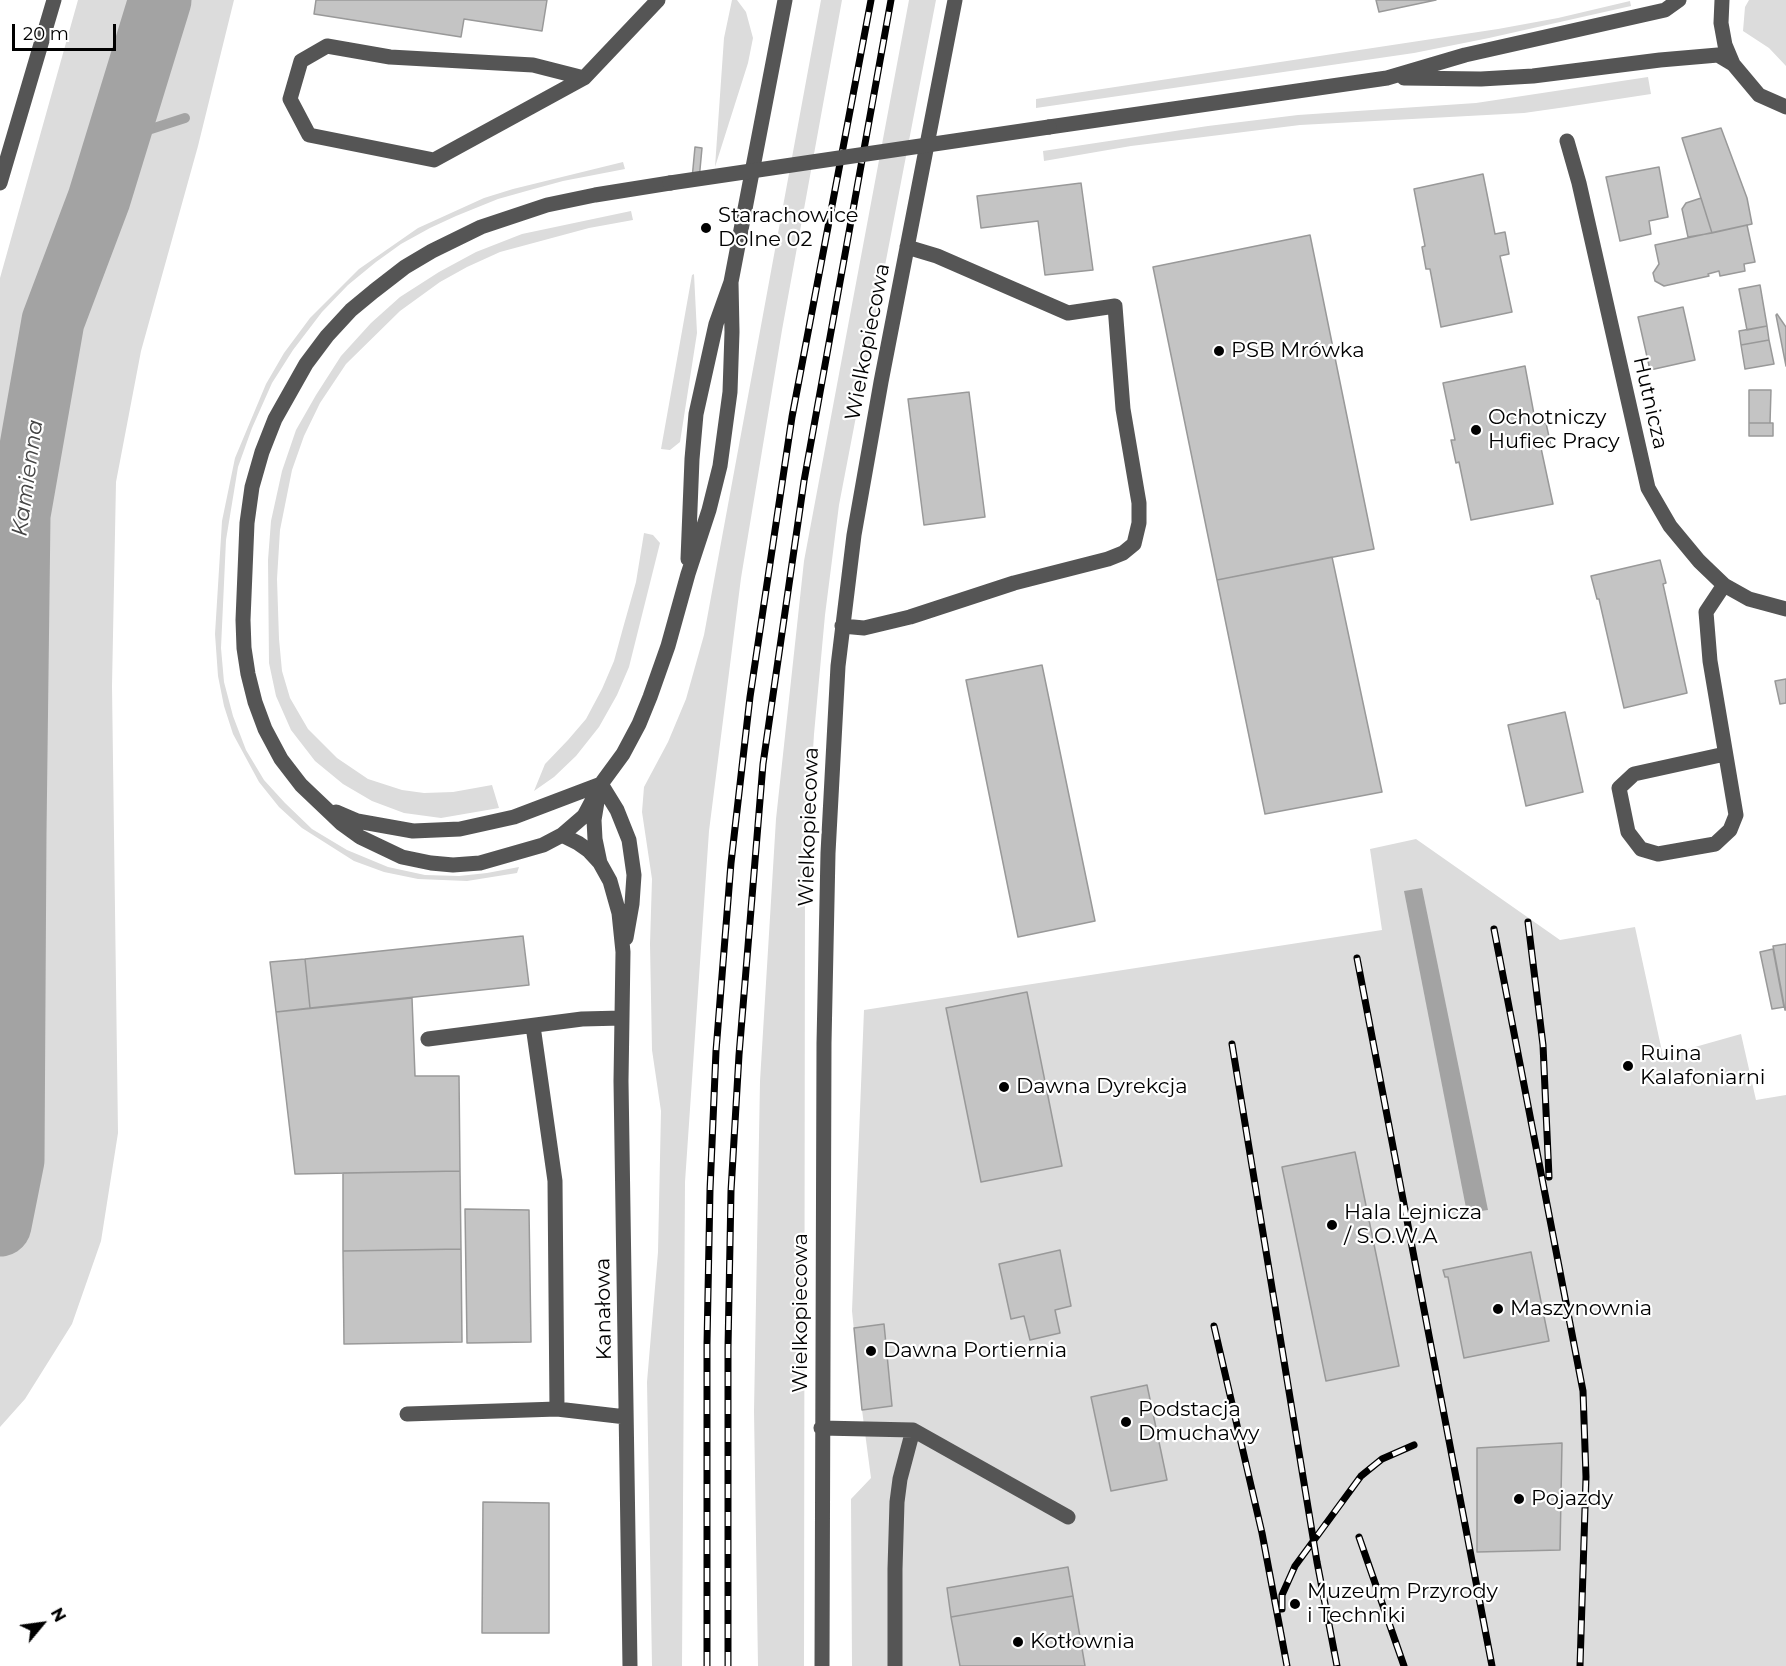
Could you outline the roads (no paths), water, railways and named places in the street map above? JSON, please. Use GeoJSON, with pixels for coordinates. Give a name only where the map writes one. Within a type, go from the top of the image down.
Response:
{"type":"FeatureCollection","features":[{"type":"Feature","properties":{"kind":"street"},"geometry":{"type":"LineString","coordinates":[[0,183],[2,165],[54,0]]}},
{"type":"Feature","properties":{"kind":"street"},"geometry":{"type":"LineString","coordinates":[[584,78],[533,65],[390,57],[327,46],[301,61],[290,99],[309,135],[434,160],[584,78],[658,0]]}},
{"type":"Feature","properties":{"kind":"street"},"geometry":{"type":"LineString","coordinates":[[688,574],[690,489],[696,414],[716,324],[730,282],[785,0]]}},
{"type":"Feature","properties":{"kind":"street","name":"Wielkopiecowa"},"geometry":{"type":"LineString","coordinates":[[822,1666],[821,1428],[828,853],[842,626],[856,523],[956,0]]}},
{"type":"Feature","properties":{"kind":"street"},"geometry":{"type":"LineString","coordinates":[[730,282],[732,332],[730,392],[720,466],[709,510],[668,646],[646,706],[623,754],[601,784],[584,816],[562,835],[527,851],[480,863],[453,865],[402,857],[374,845],[342,824],[301,784],[281,759],[265,729],[255,702],[244,648],[247,523],[252,487],[266,441],[290,389],[327,336],[351,310],[405,267],[481,227],[547,205],[670,183],[1387,78],[1465,55],[1665,10],[1679,0]]}},
{"type":"Feature","properties":{"kind":"street"},"geometry":{"type":"LineString","coordinates":[[1722,0],[1721,23],[1725,45],[1733,64],[1759,95],[1786,107]]}},
{"type":"Feature","properties":{"kind":"street"},"geometry":{"type":"LineString","coordinates":[[1387,78],[1481,79],[1533,76],[1718,55],[1733,64]]}},
{"type":"Feature","properties":{"kind":"street","name":"Hutnicza"},"geometry":{"type":"LineString","coordinates":[[1567,141],[1582,194],[1648,488],[1670,526],[1699,561],[1724,585],[1749,599],[1786,609]]}},
{"type":"Feature","properties":{"kind":"street"},"geometry":{"type":"LineString","coordinates":[[842,626],[864,628],[910,617],[1014,583],[1108,559],[1123,553],[1134,544],[1139,523],[1139,503],[1123,409],[1115,306],[1068,313],[937,256],[907,247]]}},
{"type":"Feature","properties":{"kind":"street"},"geometry":{"type":"LineString","coordinates":[[1724,585],[1706,612],[1710,661],[1736,815],[1730,830],[1715,844],[1658,854],[1641,849],[1628,832],[1619,788],[1634,774],[1725,754]]}},
{"type":"Feature","properties":{"kind":"street"},"geometry":{"type":"LineString","coordinates":[[322,806],[357,820],[413,831],[460,830],[514,817],[601,784]]}},
{"type":"Feature","properties":{"kind":"street","name":"Kanałowa"},"geometry":{"type":"LineString","coordinates":[[601,784],[594,820],[595,839],[600,863],[610,881],[618,913],[623,952],[621,1081],[630,1666]]}},
{"type":"Feature","properties":{"kind":"street","name":"Kanałowa"},"geometry":{"type":"LineString","coordinates":[[601,784],[617,810],[629,840],[634,875],[632,904],[623,952]]}},
{"type":"Feature","properties":{"kind":"street","name":"Kanałowa"},"geometry":{"type":"LineString","coordinates":[[562,835],[578,843],[600,863]]}},
{"type":"Feature","properties":{"kind":"street"},"geometry":{"type":"LineString","coordinates":[[428,1039],[587,1019],[622,1018]]}},
{"type":"Feature","properties":{"kind":"street"},"geometry":{"type":"LineString","coordinates":[[532,1026],[555,1181],[557,1409]]}},
{"type":"Feature","properties":{"kind":"street"},"geometry":{"type":"LineString","coordinates":[[407,1414],[557,1409],[626,1417]]}},
{"type":"Feature","properties":{"kind":"street"},"geometry":{"type":"LineString","coordinates":[[821,1428],[913,1430],[1068,1517]]}},
{"type":"Feature","properties":{"kind":"street"},"geometry":{"type":"LineString","coordinates":[[895,1666],[897,1502],[900,1479],[913,1430]]}},
{"type":"Feature","properties":{"kind":"waterway","name":"Kamienna"},"geometry":{"type":"LineString","coordinates":[[0,1225],[13,1160],[19,515],[53,321],[99,199],[160,0]]}},
{"type":"Feature","properties":{"kind":"waterway"},"geometry":{"type":"LineString","coordinates":[[117,140],[185,118]]}},
{"type":"Feature","properties":{"kind":"railway"},"geometry":{"type":"LineString","coordinates":[[707,1666],[707,1344],[710,1190],[716,1051],[731,863],[750,697],[792,417],[871,0]]}},
{"type":"Feature","properties":{"kind":"railway"},"geometry":{"type":"LineString","coordinates":[[728,1666],[728,1348],[731,1191],[739,1055],[763,764],[804,481],[891,0]]}},
{"type":"Feature","properties":{"kind":"railway"},"geometry":{"type":"LineString","coordinates":[[1528,922],[1543,1045],[1549,1177]]}},
{"type":"Feature","properties":{"kind":"railway"},"geometry":{"type":"LineString","coordinates":[[1494,929],[1583,1391],[1586,1477],[1580,1666]]}},
{"type":"Feature","properties":{"kind":"railway"},"geometry":{"type":"LineString","coordinates":[[1357,958],[1492,1666]]}},
{"type":"Feature","properties":{"kind":"railway"},"geometry":{"type":"LineString","coordinates":[[1232,1044],[1317,1562],[1337,1666]]}},
{"type":"Feature","properties":{"kind":"railway"},"geometry":{"type":"LineString","coordinates":[[1214,1326],[1262,1533],[1287,1666]]}},
{"type":"Feature","properties":{"kind":"railway"},"geometry":{"type":"LineString","coordinates":[[1282,1609],[1282,1595],[1295,1566],[1361,1476],[1382,1459],[1414,1445]]}},
{"type":"Feature","properties":{"kind":"railway"},"geometry":{"type":"LineString","coordinates":[[1359,1537],[1404,1666]]}},
{"type":"Feature","properties":{"kind":"place","name":"Starachowice Dolne 02"},"geometry":{"type":"Point","coordinates":[706,228]}},
{"type":"Feature","properties":{"kind":"place","name":"PSB Mrówka"},"geometry":{"type":"Point","coordinates":[1219,351]}},
{"type":"Feature","properties":{"kind":"place","name":"Ochotniczy Hufiec Pracy"},"geometry":{"type":"Point","coordinates":[1476,430]}},
{"type":"Feature","properties":{"kind":"place","name":"Ruina Kalafoniarni"},"geometry":{"type":"Point","coordinates":[1628,1066]}},
{"type":"Feature","properties":{"kind":"place","name":"Dawna Dyrekcja"},"geometry":{"type":"Point","coordinates":[1004,1087]}},
{"type":"Feature","properties":{"kind":"place","name":"Hala Lejnicza / S.O.W.A"},"geometry":{"type":"Point","coordinates":[1332,1225]}},
{"type":"Feature","properties":{"kind":"place","name":"Maszynownia"},"geometry":{"type":"Point","coordinates":[1498,1309]}},
{"type":"Feature","properties":{"kind":"place","name":"Dawna Portiernia"},"geometry":{"type":"Point","coordinates":[871,1351]}},
{"type":"Feature","properties":{"kind":"place","name":"Podstacja Dmuchawy"},"geometry":{"type":"Point","coordinates":[1126,1422]}},
{"type":"Feature","properties":{"kind":"place","name":"Pojazdy"},"geometry":{"type":"Point","coordinates":[1519,1499]}},
{"type":"Feature","properties":{"kind":"place","name":"Muzeum Przyrody i Techniki"},"geometry":{"type":"Point","coordinates":[1295,1604]}},
{"type":"Feature","properties":{"kind":"place","name":"Kotłownia"},"geometry":{"type":"Point","coordinates":[1018,1642]}}]}
